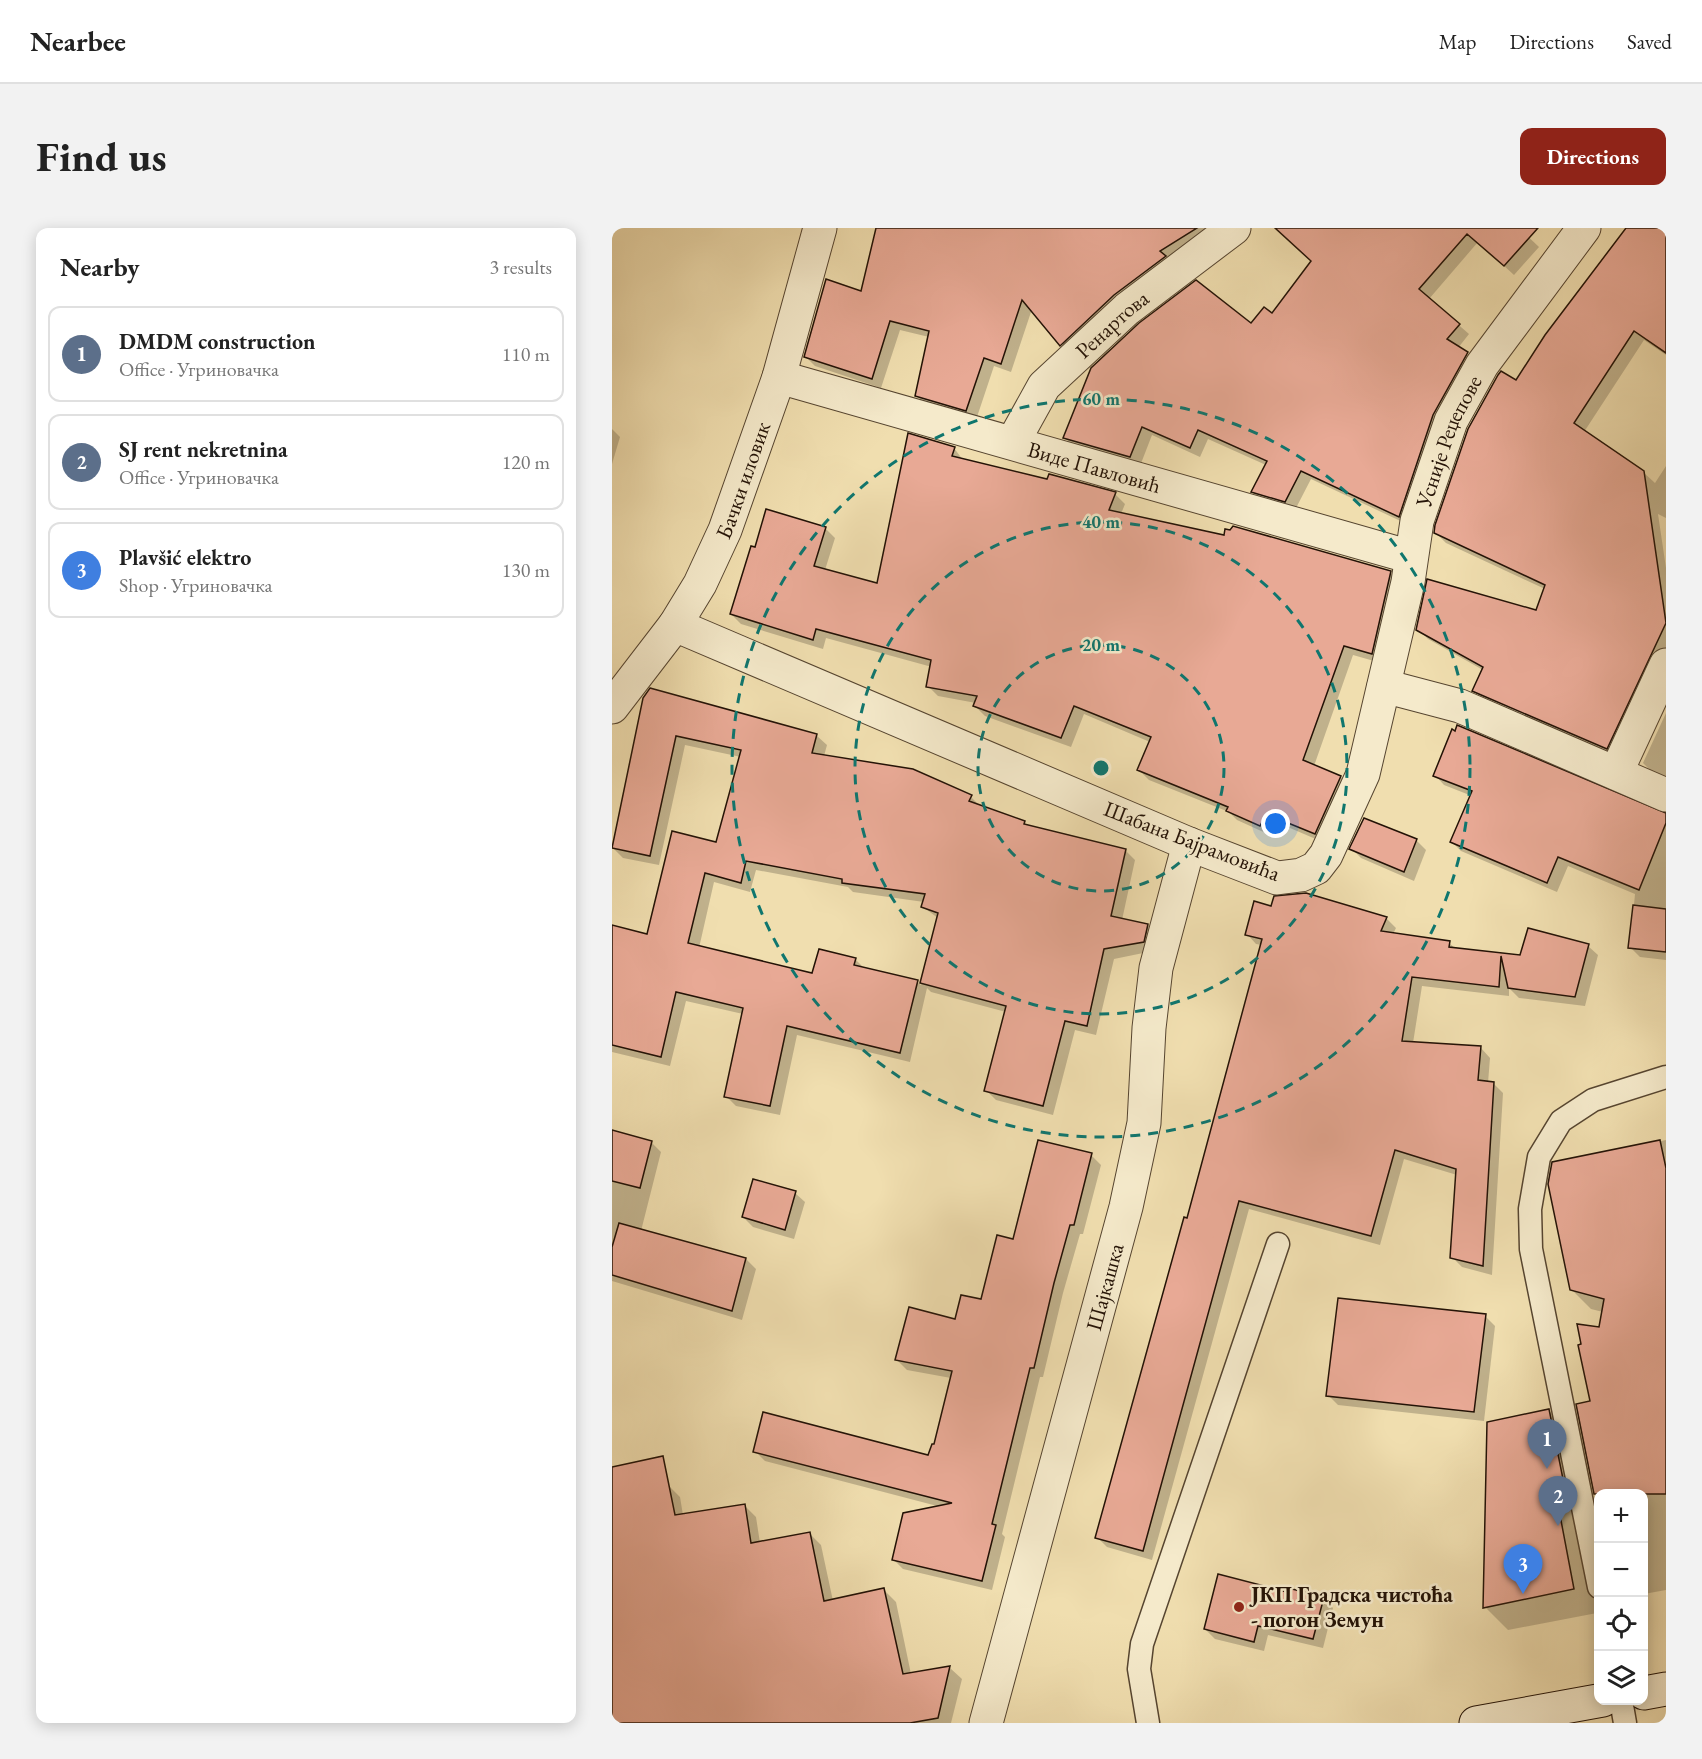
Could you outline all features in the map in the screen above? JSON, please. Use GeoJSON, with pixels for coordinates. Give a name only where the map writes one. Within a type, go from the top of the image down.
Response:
{"type":"FeatureCollection","features":[{"type":"Feature","properties":{"kind":"street","name":"Бачки иловик"},"geometry":{"type":"LineString","coordinates":[[612,707],[675,625],[700,584],[725,530],[779,376],[820,228]]}},
{"type":"Feature","properties":{"kind":"street","name":"Ренартова"},"geometry":{"type":"LineString","coordinates":[[1013,442],[1044,386],[1127,309],[1234,228]]}},
{"type":"Feature","properties":{"kind":"street","name":"Усније Реџепове"},"geometry":{"type":"LineString","coordinates":[[1384,686],[1408,582],[1424,494],[1443,440],[1461,400],[1482,365],[1584,228]]}},
{"type":"Feature","properties":{"kind":"street","name":"Виде Павловић"},"geometry":{"type":"LineString","coordinates":[[779,376],[1411,557]]}},
{"type":"Feature","properties":{"kind":"street","name":"Шабана Бајрамовића"},"geometry":{"type":"LineString","coordinates":[[675,625],[1189,844],[1277,878],[1301,875],[1316,868],[1326,855],[1352,803],[1365,764],[1384,686]]}},
{"type":"Feature","properties":{"kind":"street"},"geometry":{"type":"LineString","coordinates":[[1616,773],[1666,665]]}},
{"type":"Feature","properties":{"kind":"street"},"geometry":{"type":"LineString","coordinates":[[1384,686],[1460,706],[1666,795]]}},
{"type":"Feature","properties":{"kind":"street","name":"Шајкашка"},"geometry":{"type":"LineString","coordinates":[[986,1723],[1126,1207],[1144,1123],[1149,1028],[1156,968],[1189,844]]}},
{"type":"Feature","properties":{"kind":"street"},"geometry":{"type":"LineString","coordinates":[[1648,1692],[1666,1689]]}},
{"type":"Feature","properties":{"kind":"street"},"geometry":{"type":"LineString","coordinates":[[1476,1723],[1594,1702]]}},
{"type":"Feature","properties":{"kind":"lane"},"geometry":{"type":"LineString","coordinates":[[1594,1562],[1531,1249],[1530,1209],[1539,1157],[1561,1121],[1593,1100],[1666,1077]]}},
{"type":"Feature","properties":{"kind":"lane"},"geometry":{"type":"LineString","coordinates":[[1148,1723],[1139,1669],[1142,1644],[1278,1245]]}},
{"type":"Feature","properties":{"kind":"lane"},"geometry":{"type":"LineString","coordinates":[[1622,1705],[1625,1723]]}},
{"type":"Feature","properties":{"kind":"building"},"geometry":{"type":"Polygon","coordinates":[[[876,228],[1197,228],[1160,251],[1166,256],[1114,295],[1060,346],[1022,300],[1001,364],[984,358],[966,411],[915,396],[929,331],[890,321],[872,379],[804,357],[826,279],[861,291],[876,228]]]}},
{"type":"Feature","properties":{"kind":"building"},"geometry":{"type":"Polygon","coordinates":[[[1275,228],[1538,228],[1504,266],[1467,234],[1419,289],[1460,324],[1447,339],[1468,352],[1433,415],[1399,517],[1301,471],[1285,502],[1251,492],[1267,461],[1198,430],[1190,448],[1142,427],[1130,457],[1063,438],[1091,368],[1139,323],[1196,280],[1251,323],[1264,307],[1272,313],[1311,261],[1275,228]]]}},
{"type":"Feature","properties":{"kind":"building"},"geometry":{"type":"Polygon","coordinates":[[[1626,228],[1666,228],[1666,353],[1634,331],[1574,423],[1644,471],[1666,623],[1607,749],[1472,691],[1483,667],[1416,630],[1427,579],[1536,610],[1545,585],[1434,533],[1435,525],[1468,429],[1498,375],[1501,371],[1516,380],[1545,335],[1626,228]]]}},
{"type":"Feature","properties":{"kind":"building"},"geometry":{"type":"Polygon","coordinates":[[[908,433],[955,447],[952,456],[1047,479],[1049,474],[1116,492],[1109,510],[1224,535],[1225,529],[1230,530],[1233,526],[1391,571],[1372,654],[1344,646],[1303,760],[1341,776],[1315,834],[1266,814],[1260,826],[1226,811],[1228,807],[1137,770],[1151,737],[1074,706],[1061,738],[973,706],[977,696],[926,687],[931,660],[816,629],[813,640],[730,614],[751,546],[755,547],[766,509],[826,527],[814,566],[877,583],[908,433]]]}},
{"type":"Feature","properties":{"kind":"building"},"geometry":{"type":"Polygon","coordinates":[[[650,688],[817,734],[812,753],[913,769],[972,795],[969,801],[1025,821],[1024,824],[1126,849],[1111,916],[1148,924],[1144,942],[1104,949],[1087,1026],[1065,1021],[1043,1106],[984,1091],[1006,1006],[920,983],[938,913],[921,907],[925,894],[842,883],[842,879],[746,861],[741,883],[705,873],[688,943],[812,973],[819,949],[856,958],[854,965],[918,980],[900,1053],[787,1026],[770,1106],[724,1097],[743,1008],[676,992],[661,1057],[612,1045],[612,925],[647,934],[672,831],[716,842],[741,750],[676,736],[650,856],[612,848],[643,698],[650,688]]]}},
{"type":"Feature","properties":{"kind":"building"},"geometry":{"type":"Polygon","coordinates":[[[1457,725],[1666,813],[1666,823],[1639,890],[1558,857],[1547,883],[1450,842],[1472,791],[1433,776],[1452,729],[1455,731],[1457,725]]]}},
{"type":"Feature","properties":{"kind":"building"},"geometry":{"type":"Polygon","coordinates":[[[1364,818],[1417,839],[1404,872],[1349,849],[1364,818]]]}},
{"type":"Feature","properties":{"kind":"building"},"geometry":{"type":"Polygon","coordinates":[[[1306,893],[1387,917],[1381,931],[1450,941],[1449,947],[1520,955],[1528,928],[1589,944],[1575,997],[1508,988],[1501,956],[1499,987],[1412,977],[1402,1041],[1481,1046],[1478,1080],[1494,1082],[1483,1266],[1450,1258],[1456,1169],[1395,1150],[1371,1236],[1239,1201],[1143,1551],[1095,1538],[1184,1217],[1187,1218],[1262,939],[1245,935],[1254,901],[1271,906],[1274,896],[1306,893]]]}},
{"type":"Feature","properties":{"kind":"building"},"geometry":{"type":"Polygon","coordinates":[[[1633,905],[1666,909],[1666,952],[1628,948],[1633,905]]]}},
{"type":"Feature","properties":{"kind":"building"},"geometry":{"type":"Polygon","coordinates":[[[612,1130],[652,1141],[640,1188],[612,1181],[612,1130]]]}},
{"type":"Feature","properties":{"kind":"building"},"geometry":{"type":"Polygon","coordinates":[[[1038,1140],[1092,1153],[1074,1225],[1070,1225],[1054,1283],[1034,1368],[1030,1368],[992,1524],[996,1525],[982,1581],[892,1560],[903,1513],[952,1503],[753,1452],[763,1412],[928,1455],[934,1444],[952,1371],[895,1360],[909,1307],[955,1319],[961,1295],[981,1299],[997,1235],[1013,1239],[1038,1140]]]}},
{"type":"Feature","properties":{"kind":"building"},"geometry":{"type":"Polygon","coordinates":[[[1660,1140],[1666,1168],[1666,1494],[1648,1494],[1648,1489],[1594,1489],[1594,1494],[1576,1404],[1590,1401],[1578,1345],[1581,1344],[1577,1324],[1599,1327],[1604,1299],[1570,1290],[1548,1184],[1552,1162],[1660,1140]]]}},
{"type":"Feature","properties":{"kind":"building"},"geometry":{"type":"Polygon","coordinates":[[[753,1179],[796,1191],[785,1230],[742,1217],[753,1179]]]}},
{"type":"Feature","properties":{"kind":"building"},"geometry":{"type":"Polygon","coordinates":[[[619,1223],[746,1258],[732,1311],[612,1275],[612,1247],[619,1223]]]}},
{"type":"Feature","properties":{"kind":"building"},"geometry":{"type":"Polygon","coordinates":[[[1338,1298],[1486,1314],[1474,1412],[1326,1396],[1338,1298]]]}},
{"type":"Feature","properties":{"kind":"building"},"geometry":{"type":"Polygon","coordinates":[[[1549,1409],[1566,1494],[1556,1494],[1574,1589],[1483,1608],[1487,1422],[1549,1409]]]}},
{"type":"Feature","properties":{"kind":"building"},"geometry":{"type":"Polygon","coordinates":[[[663,1456],[675,1515],[745,1504],[751,1543],[810,1532],[824,1601],[884,1588],[903,1674],[950,1666],[938,1718],[910,1723],[612,1723],[612,1467],[663,1456]]]}},
{"type":"Feature","properties":{"kind":"building"},"geometry":{"type":"Polygon","coordinates":[[[1218,1574],[1287,1592],[1288,1588],[1324,1597],[1313,1639],[1258,1626],[1254,1642],[1204,1629],[1218,1574]]]}},
{"type":"Feature","properties":{"kind":"place","name":"DMDM construction"},"geometry":{"type":"Point","coordinates":[1547,1469]}},
{"type":"Feature","properties":{"kind":"place","name":"SJ rent nekretnina"},"geometry":{"type":"Point","coordinates":[1558,1526]}},
{"type":"Feature","properties":{"kind":"place","name":"Plavšić elektro"},"geometry":{"type":"Point","coordinates":[1523,1594]}},
{"type":"Feature","properties":{"kind":"place","name":"ЈКП Градска чистоћа - погон Земун"},"geometry":{"type":"Point","coordinates":[1239,1607]}}]}
